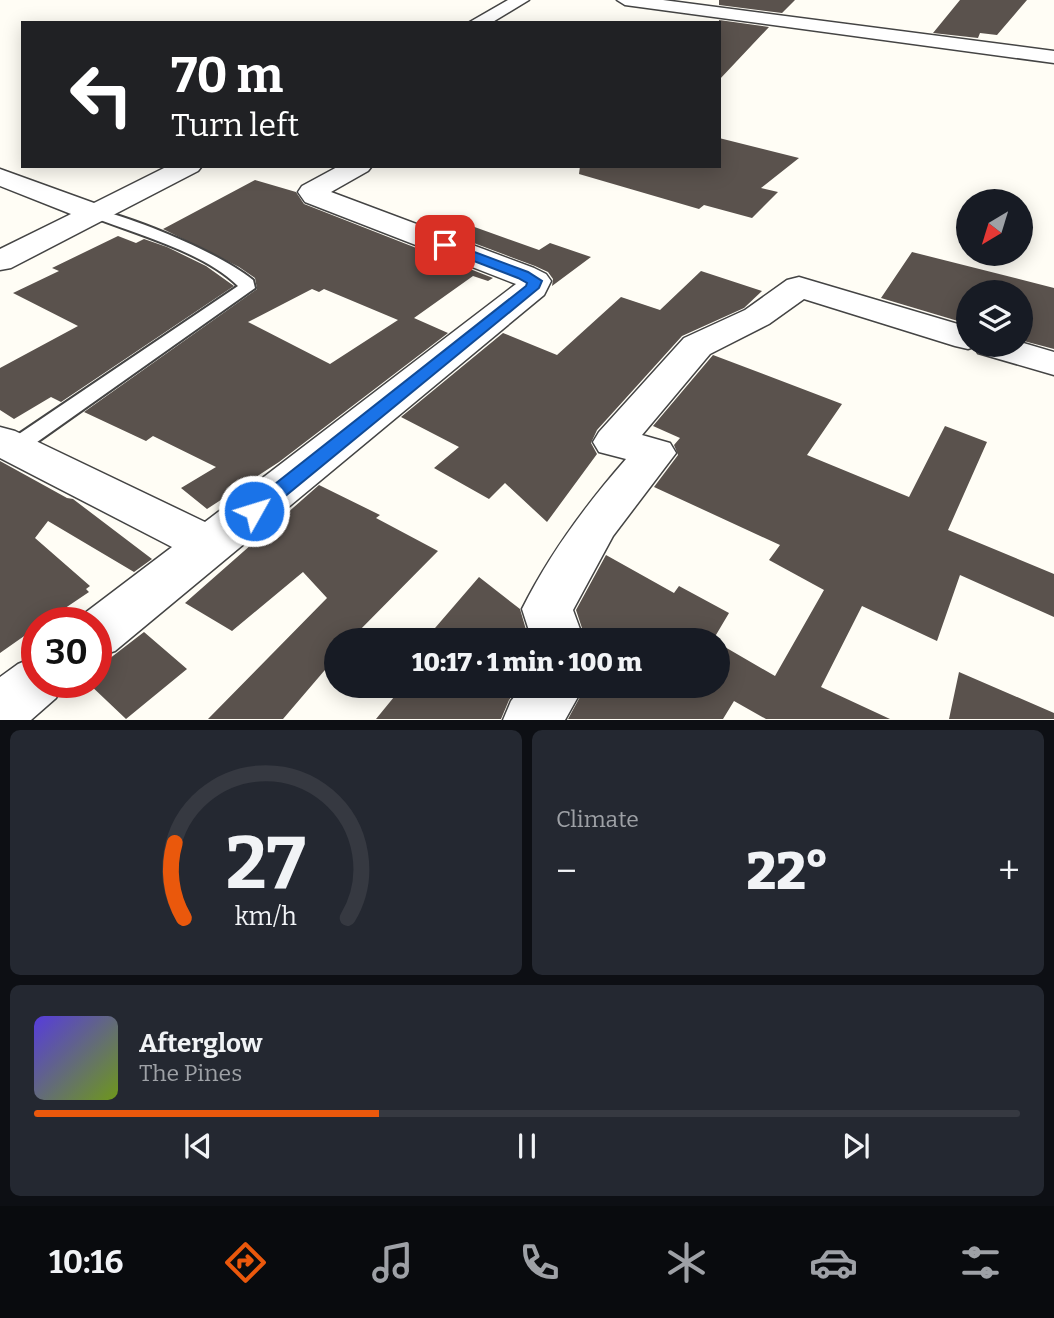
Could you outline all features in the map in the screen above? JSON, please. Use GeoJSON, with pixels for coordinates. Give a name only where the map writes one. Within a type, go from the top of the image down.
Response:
{"type":"FeatureCollection","features":[{"type":"Feature","properties":{"kind":"street"},"geometry":{"type":"LineString","coordinates":[[481,21],[521,0]]}},
{"type":"Feature","properties":{"kind":"street"},"geometry":{"type":"LineString","coordinates":[[625,0],[1054,57]]}},
{"type":"Feature","properties":{"kind":"street"},"geometry":{"type":"LineString","coordinates":[[0,261],[185,168]]}},
{"type":"Feature","properties":{"kind":"street"},"geometry":{"type":"LineString","coordinates":[[112,622],[532,288],[535,281],[315,196],[312,192],[355,168]]}},
{"type":"Feature","properties":{"kind":"street"},"geometry":{"type":"LineString","coordinates":[[1,177],[95,213]]}},
{"type":"Feature","properties":{"kind":"street"},"geometry":{"type":"LineString","coordinates":[[554,628],[547,609],[596,524],[655,453],[614,442],[697,346],[757,317],[799,287],[956,334]]}},
{"type":"Feature","properties":{"kind":"street"},"geometry":{"type":"LineString","coordinates":[[1031,357],[1054,364]]}},
{"type":"Feature","properties":{"kind":"street"},"geometry":{"type":"LineString","coordinates":[[7,444],[211,545]]}},
{"type":"Feature","properties":{"kind":"street"},"geometry":{"type":"LineString","coordinates":[[0,710],[21,694]]}},
{"type":"Feature","properties":{"kind":"street"},"geometry":{"type":"LineString","coordinates":[[531,719],[547,698]]}},
{"type":"Feature","properties":{"kind":"lane"},"geometry":{"type":"LineString","coordinates":[[7,444],[246,288],[247,284],[242,278],[212,261],[95,213]]}},
{"type":"Feature","properties":{"kind":"building"},"geometry":{"type":"Polygon","coordinates":[[[719,0],[795,0],[782,13],[719,5],[719,0]]]}},
{"type":"Feature","properties":{"kind":"building"},"geometry":{"type":"Polygon","coordinates":[[[960,0],[1027,0],[997,35],[980,33],[978,38],[933,33],[960,0]]]}},
{"type":"Feature","properties":{"kind":"building"},"geometry":{"type":"Polygon","coordinates":[[[719,20],[769,27],[721,78],[721,21],[719,20]]]}},
{"type":"Feature","properties":{"kind":"building"},"geometry":{"type":"Polygon","coordinates":[[[721,138],[799,158],[761,188],[778,192],[752,218],[704,205],[699,209],[579,174],[580,168],[721,168],[721,138]]]}},
{"type":"Feature","properties":{"kind":"building"},"geometry":{"type":"Polygon","coordinates":[[[255,180],[296,192],[304,204],[493,278],[488,281],[473,276],[414,318],[448,333],[279,462],[207,509],[181,488],[216,467],[153,436],[146,441],[84,412],[257,289],[255,278],[239,267],[163,229],[255,180]],[[312,289],[248,322],[330,364],[398,320],[324,289],[319,292],[312,289]]]}},
{"type":"Feature","properties":{"kind":"building"},"geometry":{"type":"Polygon","coordinates":[[[455,220],[539,250],[550,243],[591,257],[552,286],[553,279],[548,272],[439,230],[455,220]]]}},
{"type":"Feature","properties":{"kind":"building"},"geometry":{"type":"Polygon","coordinates":[[[118,236],[136,243],[144,239],[167,247],[206,266],[234,286],[61,402],[51,397],[14,419],[0,410],[0,368],[78,326],[13,293],[59,271],[52,268],[118,236]]]}},
{"type":"Feature","properties":{"kind":"building"},"geometry":{"type":"Polygon","coordinates":[[[912,252],[956,263],[956,266],[967,266],[1022,280],[956,280],[956,320],[881,298],[912,252]]]}},
{"type":"Feature","properties":{"kind":"building"},"geometry":{"type":"Polygon","coordinates":[[[701,271],[762,291],[744,308],[682,336],[597,430],[591,443],[597,454],[547,522],[505,483],[489,499],[434,468],[459,447],[401,417],[503,333],[557,355],[621,297],[660,310],[701,271]]]}},
{"type":"Feature","properties":{"kind":"building"},"geometry":{"type":"Polygon","coordinates":[[[1033,283],[1054,288],[1054,349],[1033,343],[1033,283]]]}},
{"type":"Feature","properties":{"kind":"building"},"geometry":{"type":"Polygon","coordinates":[[[713,355],[842,404],[807,455],[909,497],[945,426],[987,442],[948,530],[1054,574],[1054,617],[960,575],[937,641],[862,606],[821,687],[890,719],[766,719],[734,701],[723,719],[568,719],[579,698],[730,698],[730,650],[775,676],[824,590],[769,560],[780,545],[654,487],[678,455],[674,445],[680,438],[653,426],[713,355]]]}},
{"type":"Feature","properties":{"kind":"building"},"geometry":{"type":"Polygon","coordinates":[[[0,461],[73,499],[152,559],[134,572],[48,521],[35,538],[90,586],[86,589],[89,592],[67,607],[21,607],[21,638],[0,653],[0,461]]]}},
{"type":"Feature","properties":{"kind":"building"},"geometry":{"type":"Polygon","coordinates":[[[319,485],[380,515],[376,518],[438,551],[362,628],[324,628],[324,671],[283,719],[208,719],[327,598],[303,572],[232,631],[185,603],[319,485]]]}},
{"type":"Feature","properties":{"kind":"building"},"geometry":{"type":"Polygon","coordinates":[[[606,555],[674,593],[679,586],[729,613],[720,628],[582,628],[576,610],[606,555]]]}},
{"type":"Feature","properties":{"kind":"building"},"geometry":{"type":"Polygon","coordinates":[[[479,577],[520,609],[526,628],[435,628],[479,577]]]}},
{"type":"Feature","properties":{"kind":"building"},"geometry":{"type":"Polygon","coordinates":[[[144,632],[187,669],[126,719],[104,698],[112,698],[112,657],[144,632]]]}},
{"type":"Feature","properties":{"kind":"building"},"geometry":{"type":"Polygon","coordinates":[[[959,672],[1054,713],[1054,719],[949,719],[959,672]]]}},
{"type":"Feature","properties":{"kind":"building"},"geometry":{"type":"Polygon","coordinates":[[[393,698],[511,698],[501,719],[376,719],[393,698]]]}},
{"type":"Feature","properties":{"kind":"route"},"geometry":{"type":"LineString","coordinates":[[254,511],[532,288],[535,281],[523,275],[445,245]]}}]}
